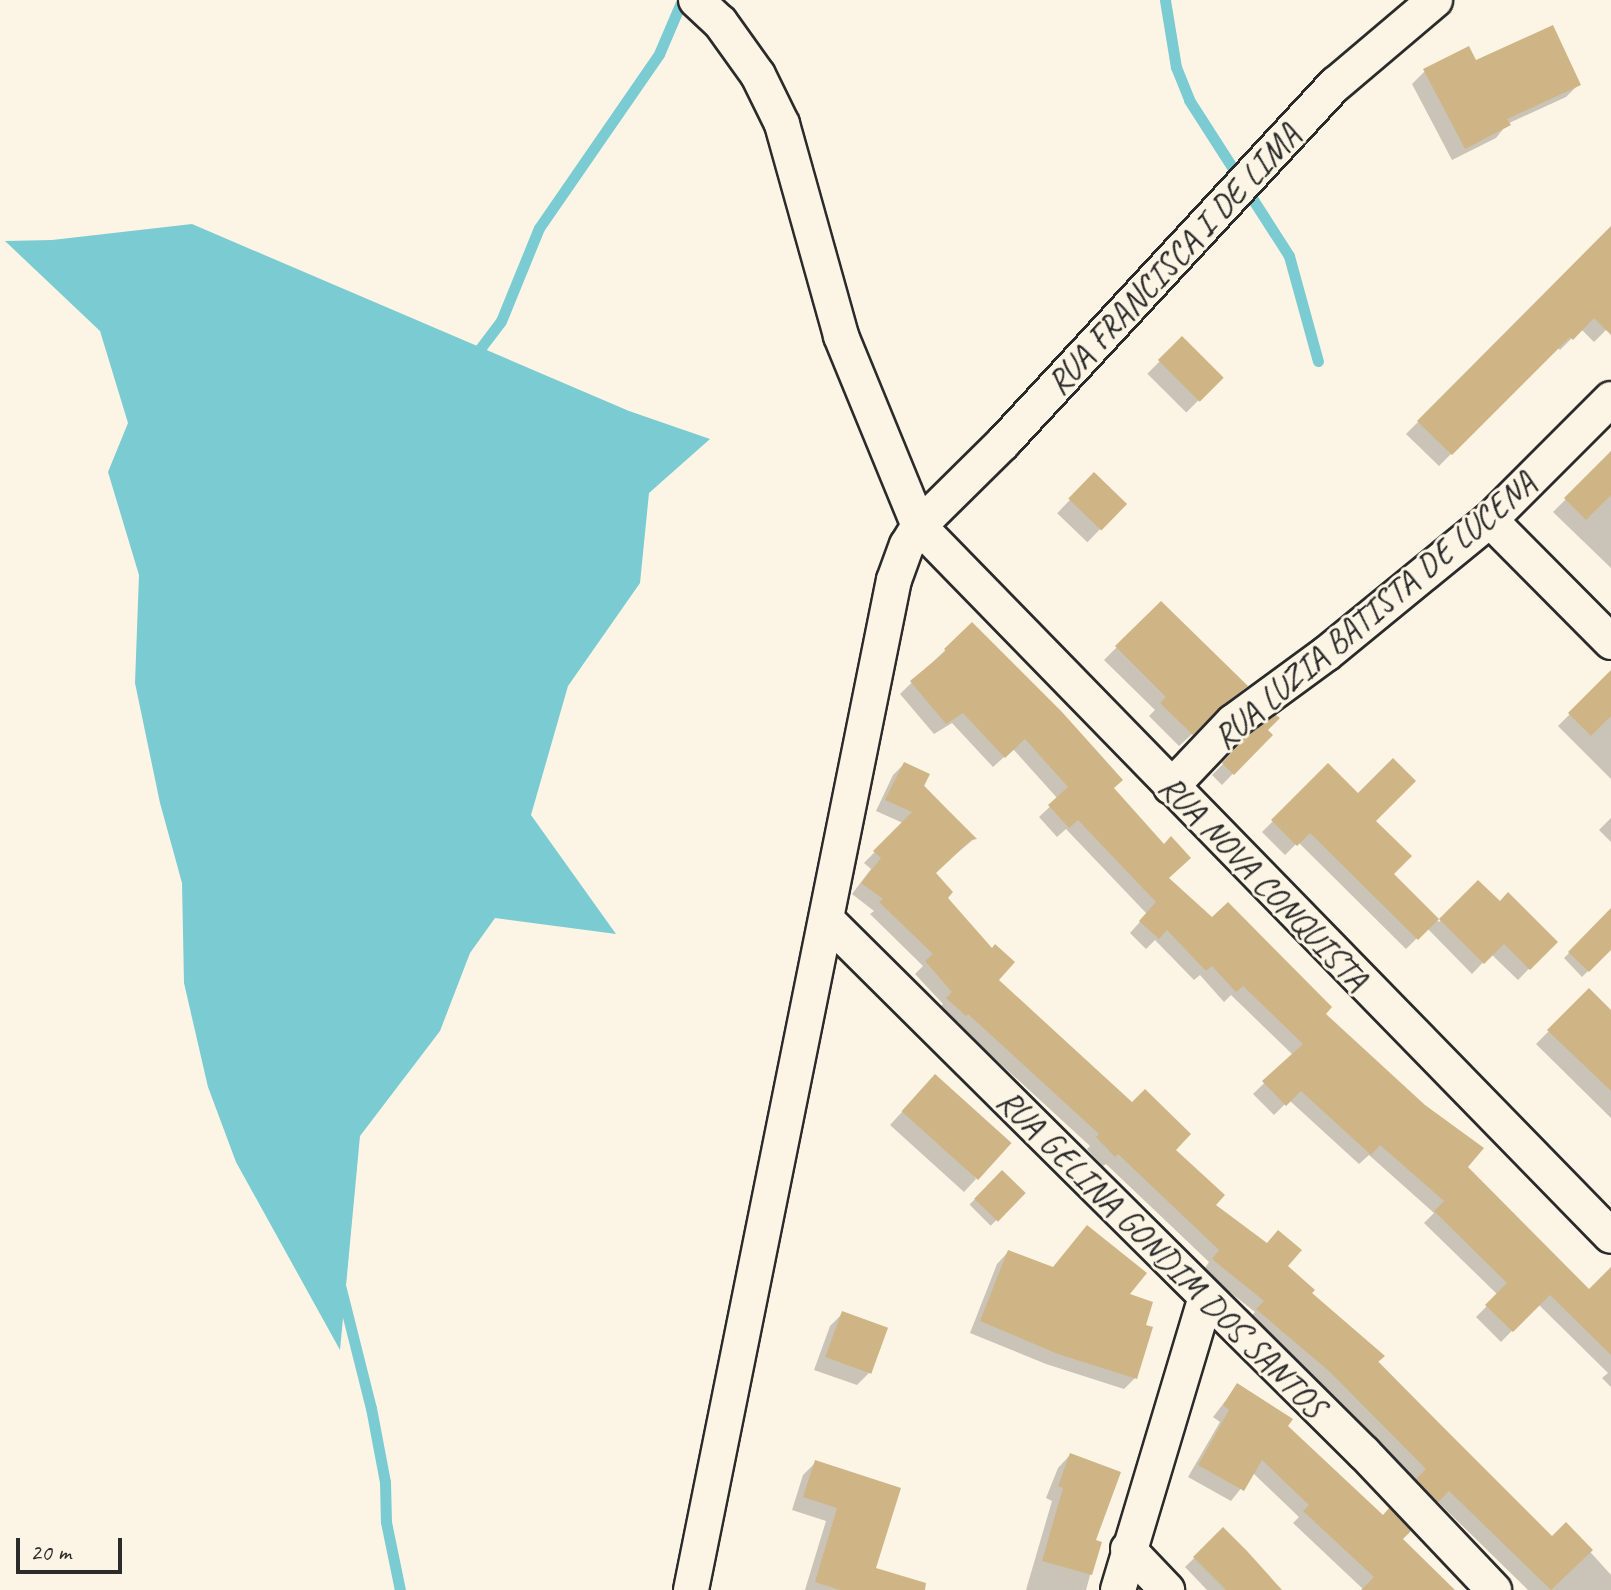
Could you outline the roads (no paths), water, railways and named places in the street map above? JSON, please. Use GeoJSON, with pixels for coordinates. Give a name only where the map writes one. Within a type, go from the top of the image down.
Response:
{"type":"FeatureCollection","features":[{"type":"Feature","properties":{"kind":"street"},"geometry":{"type":"LineString","coordinates":[[691,1590],[894,580],[919,526],[841,336],[782,124],[758,75],[720,22],[696,0]]}},
{"type":"Feature","properties":{"kind":"street","name":"RUA FRANCISCA I DE LIMA"},"geometry":{"type":"LineString","coordinates":[[919,526],[1003,443],[1336,84],[1435,0]]}},
{"type":"Feature","properties":{"kind":"street","name":"RUA LUZIA BATISTA DE LUCENA"},"geometry":{"type":"LineString","coordinates":[[1171,787],[1233,722],[1326,654],[1490,520],[1611,399]]}},
{"type":"Feature","properties":{"kind":"street"},"geometry":{"type":"LineString","coordinates":[[1490,520],[1611,642]]}},
{"type":"Feature","properties":{"kind":"street","name":"RUA NOVA CONQUISTA"},"geometry":{"type":"LineString","coordinates":[[919,526],[1611,1236]]}},
{"type":"Feature","properties":{"kind":"street","name":"RUA GELINA GONDIM DOS SANTOS"},"geometry":{"type":"LineString","coordinates":[[827,920],[1364,1453],[1494,1590]]}},
{"type":"Feature","properties":{"kind":"street"},"geometry":{"type":"LineString","coordinates":[[1118,1590],[1206,1297]]}},
{"type":"Feature","properties":{"kind":"street"},"geometry":{"type":"LineString","coordinates":[[1128,1549],[1167,1590]]}},
{"type":"Feature","properties":{"kind":"water"},"geometry":{"type":"Polygon","coordinates":[[[192,224],[629,411],[710,439],[649,493],[640,583],[568,686],[531,815],[616,934],[495,918],[470,953],[440,1031],[360,1136],[340,1350],[236,1162],[208,1087],[184,983],[182,883],[160,803],[135,683],[139,575],[108,472],[128,423],[100,331],[5,241],[52,240],[192,224]]]}},
{"type":"Feature","properties":{"kind":"waterway"},"geometry":{"type":"LineString","coordinates":[[473,358],[501,321],[539,228],[659,54],[682,0]]}},
{"type":"Feature","properties":{"kind":"waterway"},"geometry":{"type":"LineString","coordinates":[[1165,0],[1176,67],[1189,100],[1289,256],[1318,361]]}},
{"type":"Feature","properties":{"kind":"waterway"},"geometry":{"type":"LineString","coordinates":[[340,1285],[371,1408],[385,1482],[386,1522],[400,1590]]}}]}
